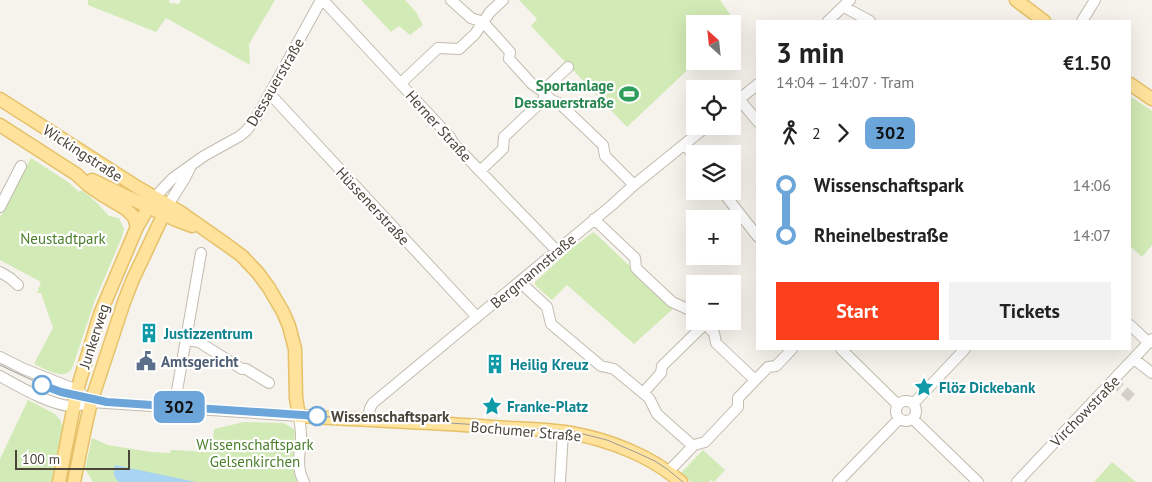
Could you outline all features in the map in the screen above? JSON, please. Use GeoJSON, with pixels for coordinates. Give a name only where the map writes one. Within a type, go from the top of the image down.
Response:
{"type":"FeatureCollection","features":[{"type":"Feature","properties":{"kind":"main road"},"geometry":{"type":"LineString","coordinates":[[1016,0],[1043,20]]}},
{"type":"Feature","properties":{"kind":"main road"},"geometry":{"type":"LineString","coordinates":[[1131,85],[1152,99]]}},
{"type":"Feature","properties":{"kind":"main road","name":"Wickingstraße"},"geometry":{"type":"LineString","coordinates":[[0,99],[151,202],[188,224],[203,229],[242,256],[253,267],[269,288],[289,326],[294,349],[296,398],[299,416]]}},
{"type":"Feature","properties":{"kind":"main road","name":"Wickingstraße"},"geometry":{"type":"LineString","coordinates":[[0,125],[76,174],[88,185],[131,213],[137,227]]}},
{"type":"Feature","properties":{"kind":"main road","name":"Wickingstraße"},"geometry":{"type":"LineString","coordinates":[[76,174],[151,202]]}},
{"type":"Feature","properties":{"kind":"main road","name":"Junkerweg"},"geometry":{"type":"LineString","coordinates":[[59,482],[77,390],[100,314],[137,227],[151,202]]}},
{"type":"Feature","properties":{"kind":"main road","name":"Junkerweg"},"geometry":{"type":"LineString","coordinates":[[74,482],[91,402],[124,302],[165,210]]}},
{"type":"Feature","properties":{"kind":"main road","name":"Bochumer Straße"},"geometry":{"type":"LineString","coordinates":[[299,416],[563,432],[608,442],[643,457],[668,472],[680,482]]}},
{"type":"Feature","properties":{"kind":"street","name":"Herner Straße"},"geometry":{"type":"LineString","coordinates":[[322,0],[401,83],[450,137],[453,143],[557,251]]}},
{"type":"Feature","properties":{"kind":"street","name":"Dessauerstraße"},"geometry":{"type":"LineString","coordinates":[[151,202],[173,178],[204,156],[232,141],[247,130],[260,113],[322,0]]}},
{"type":"Feature","properties":{"kind":"street"},"geometry":{"type":"LineString","coordinates":[[451,0],[471,18],[483,22],[510,52],[510,60],[532,84],[551,100],[559,103],[603,145],[605,156],[634,185]]}},
{"type":"Feature","properties":{"kind":"street"},"geometry":{"type":"LineString","coordinates":[[401,83],[438,48],[459,49],[475,34],[490,12],[503,0]]}},
{"type":"Feature","properties":{"kind":"street"},"geometry":{"type":"LineString","coordinates":[[1083,20],[1095,0]]}},
{"type":"Feature","properties":{"kind":"street"},"geometry":{"type":"LineString","coordinates":[[829,20],[847,4],[869,20]]}},
{"type":"Feature","properties":{"kind":"street"},"geometry":{"type":"LineString","coordinates":[[480,171],[503,149],[504,138],[543,100],[548,86],[568,67]]}},
{"type":"Feature","properties":{"kind":"street"},"geometry":{"type":"LineString","coordinates":[[741,98],[756,86]]}},
{"type":"Feature","properties":{"kind":"street","name":"Hüssenerstraße"},"geometry":{"type":"LineString","coordinates":[[270,94],[477,317]]}},
{"type":"Feature","properties":{"kind":"street"},"geometry":{"type":"LineString","coordinates":[[741,107],[756,120]]}},
{"type":"Feature","properties":{"kind":"street","name":"Bergmannstraße"},"geometry":{"type":"LineString","coordinates":[[368,421],[370,408],[373,403],[697,135]]}},
{"type":"Feature","properties":{"kind":"street"},"geometry":{"type":"LineString","coordinates":[[0,207],[21,166]]}},
{"type":"Feature","properties":{"kind":"street","name":"Dessauerstraße"},"geometry":{"type":"LineString","coordinates":[[165,210],[190,167]]}},
{"type":"Feature","properties":{"kind":"street"},"geometry":{"type":"LineString","coordinates":[[729,200],[756,234]]}},
{"type":"Feature","properties":{"kind":"street"},"geometry":{"type":"LineString","coordinates":[[594,219],[635,258],[636,268],[640,272],[672,302],[686,308]]}},
{"type":"Feature","properties":{"kind":"street"},"geometry":{"type":"LineString","coordinates":[[174,408],[201,253]]}},
{"type":"Feature","properties":{"kind":"street"},"geometry":{"type":"LineString","coordinates":[[0,272],[18,285]]}},
{"type":"Feature","properties":{"kind":"street"},"geometry":{"type":"LineString","coordinates":[[520,282],[547,307],[551,324],[600,366],[614,369],[643,393],[657,414],[693,446]]}},
{"type":"Feature","properties":{"kind":"street"},"geometry":{"type":"LineString","coordinates":[[1131,326],[1150,341]]}},
{"type":"Feature","properties":{"kind":"street"},"geometry":{"type":"LineString","coordinates":[[643,393],[661,373],[662,366],[697,330]]}},
{"type":"Feature","properties":{"kind":"street"},"geometry":{"type":"LineString","coordinates":[[711,330],[714,333],[716,343],[755,380]]}},
{"type":"Feature","properties":{"kind":"street"},"geometry":{"type":"LineString","coordinates":[[186,340],[199,342],[242,369],[246,369],[269,383]]}},
{"type":"Feature","properties":{"kind":"street","name":"Virchowstraße"},"geometry":{"type":"LineString","coordinates":[[1017,482],[1150,341]]}},
{"type":"Feature","properties":{"kind":"street"},"geometry":{"type":"LineString","coordinates":[[668,472],[693,446],[705,442],[738,407],[738,398],[768,367],[776,366],[791,350]]}},
{"type":"Feature","properties":{"kind":"street"},"geometry":{"type":"LineString","coordinates":[[842,350],[898,404]]}},
{"type":"Feature","properties":{"kind":"street"},"geometry":{"type":"LineString","coordinates":[[913,404],[964,350]]}},
{"type":"Feature","properties":{"kind":"street"},"geometry":{"type":"LineString","coordinates":[[0,357],[24,369],[77,390],[91,402]]}},
{"type":"Feature","properties":{"kind":"street"},"geometry":{"type":"LineString","coordinates":[[1134,358],[1152,373]]}},
{"type":"Feature","properties":{"kind":"street"},"geometry":{"type":"LineString","coordinates":[[0,376],[36,395],[73,407]]}},
{"type":"Feature","properties":{"kind":"street"},"geometry":{"type":"LineString","coordinates":[[907,401],[913,404],[916,410],[913,419],[908,422],[901,421],[897,416],[898,404],[907,401]]}},
{"type":"Feature","properties":{"kind":"street","name":"Bochumer Straße"},"geometry":{"type":"LineString","coordinates":[[73,407],[91,402],[299,416]]}},
{"type":"Feature","properties":{"kind":"street"},"geometry":{"type":"LineString","coordinates":[[299,416],[301,435],[299,466],[304,482]]}},
{"type":"Feature","properties":{"kind":"street"},"geometry":{"type":"LineString","coordinates":[[838,482],[899,419]]}},
{"type":"Feature","properties":{"kind":"street"},"geometry":{"type":"LineString","coordinates":[[913,419],[978,482]]}},
{"type":"Feature","properties":{"kind":"street"},"geometry":{"type":"LineString","coordinates":[[560,482],[563,432]]}},
{"type":"Feature","properties":{"kind":"green space"},"geometry":{"type":"Polygon","coordinates":[[[88,0],[169,0],[169,3],[179,4],[181,0],[275,0],[249,44],[250,65],[166,18],[156,32],[88,5],[88,0]]]}},
{"type":"Feature","properties":{"kind":"green space"},"geometry":{"type":"Polygon","coordinates":[[[362,0],[405,0],[416,12],[423,25],[410,35],[399,26],[391,32],[362,0]]]}},
{"type":"Feature","properties":{"kind":"green space","name":"Sportanlage Dessauerstraße"},"geometry":{"type":"Polygon","coordinates":[[[519,0],[720,0],[731,15],[686,15],[687,70],[627,127],[531,26],[537,19],[519,0]]]}},
{"type":"Feature","properties":{"kind":"green space"},"geometry":{"type":"Polygon","coordinates":[[[1131,97],[1152,111],[1152,245],[1142,257],[1131,247],[1131,97]]]}},
{"type":"Feature","properties":{"kind":"green space","name":"Neustadtpark"},"geometry":{"type":"Polygon","coordinates":[[[31,158],[68,182],[79,192],[81,190],[91,197],[109,216],[119,218],[124,229],[95,300],[73,366],[66,374],[55,373],[34,364],[53,328],[41,293],[37,293],[41,282],[0,260],[0,217],[31,158]]]}},
{"type":"Feature","properties":{"kind":"green space"},"geometry":{"type":"Polygon","coordinates":[[[593,232],[674,308],[634,344],[567,285],[552,300],[535,285],[535,282],[571,249],[593,232]]]}},
{"type":"Feature","properties":{"kind":"green space"},"geometry":{"type":"Polygon","coordinates":[[[28,400],[55,414],[61,421],[63,430],[53,482],[0,482],[0,459],[28,400]]]}},
{"type":"Feature","properties":{"kind":"green space","name":"Wissenschaftspark Gelsenkirchen"},"geometry":{"type":"Polygon","coordinates":[[[244,422],[284,423],[295,430],[293,463],[297,482],[93,482],[85,469],[92,438],[108,445],[151,452],[170,453],[171,450],[212,452],[214,429],[244,422]]]}},
{"type":"Feature","properties":{"kind":"green space"},"geometry":{"type":"Polygon","coordinates":[[[703,450],[725,470],[714,482],[711,480],[709,482],[691,482],[681,473],[703,450]]]}},
{"type":"Feature","properties":{"kind":"green space"},"geometry":{"type":"Polygon","coordinates":[[[1112,462],[1136,482],[1094,482],[1112,462]]]}},
{"type":"Feature","properties":{"kind":"water"},"geometry":{"type":"Polygon","coordinates":[[[115,465],[196,482],[119,482],[114,474],[115,465]]]}},
{"type":"Feature","properties":{"kind":"tunnel"},"geometry":{"type":"LineString","coordinates":[[1113,381],[1133,399]]}},
{"type":"Feature","properties":{"kind":"tram line"},"geometry":{"type":"LineString","coordinates":[[0,365],[52,388],[107,402],[571,431],[607,440],[655,461],[683,482]]}},
{"type":"Feature","properties":{"kind":"tram line","name":"302"},"geometry":{"type":"LineString","coordinates":[[42,385],[92,400],[123,404],[317,416]]}},
{"type":"Feature","properties":{"kind":"place","name":"Sportanlage Dessauerstraße"},"geometry":{"type":"Point","coordinates":[629,94]}},
{"type":"Feature","properties":{"kind":"place","name":"Justizzentrum"},"geometry":{"type":"Point","coordinates":[149,333]}},
{"type":"Feature","properties":{"kind":"place","name":"Amtsgericht"},"geometry":{"type":"Point","coordinates":[146,361]}},
{"type":"Feature","properties":{"kind":"place","name":"Heilig Kreuz"},"geometry":{"type":"Point","coordinates":[495,364]}},
{"type":"Feature","properties":{"kind":"place","name":"Flöz Dickebank"},"geometry":{"type":"Point","coordinates":[924,387]}},
{"type":"Feature","properties":{"kind":"place","name":"Franke-Platz"},"geometry":{"type":"Point","coordinates":[492,406]}},
{"type":"Feature","properties":{"kind":"place","name":"Wissenschaftspark"},"geometry":{"type":"Point","coordinates":[317,416]}}]}
